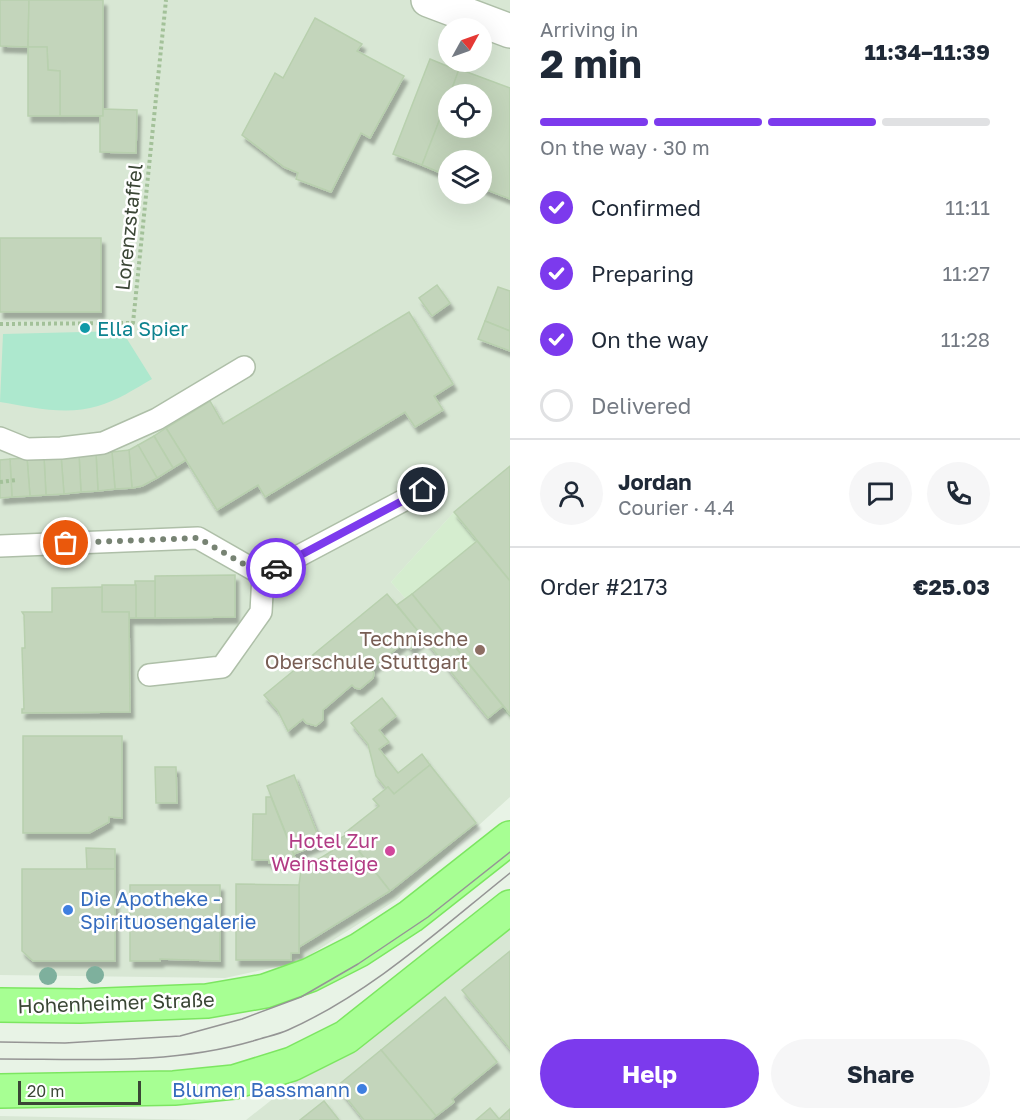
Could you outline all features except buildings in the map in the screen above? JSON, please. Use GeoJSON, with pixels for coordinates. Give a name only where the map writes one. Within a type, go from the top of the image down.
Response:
{"type":"FeatureCollection","features":[{"type":"Feature","properties":{"kind":"main road","name":"Hohenheimer Straße"},"geometry":{"type":"LineString","coordinates":[[0,1005],[80,1006],[207,1001],[265,991],[310,975],[359,950],[411,916],[510,838]]}},
{"type":"Feature","properties":{"kind":"main road"},"geometry":{"type":"LineString","coordinates":[[0,1091],[174,1088],[234,1082],[292,1064],[346,1037],[510,907]]}},
{"type":"Feature","properties":{"kind":"street"},"geometry":{"type":"LineString","coordinates":[[428,0],[510,31]]}},
{"type":"Feature","properties":{"kind":"lane"},"geometry":{"type":"LineString","coordinates":[[0,438],[27,449],[103,443],[157,419],[244,367]]}},
{"type":"Feature","properties":{"kind":"lane"},"geometry":{"type":"LineString","coordinates":[[263,575],[423,490]]}},
{"type":"Feature","properties":{"kind":"lane"},"geometry":{"type":"LineString","coordinates":[[0,546],[198,538],[263,575]]}},
{"type":"Feature","properties":{"kind":"lane"},"geometry":{"type":"LineString","coordinates":[[149,675],[222,667],[261,612],[263,575]]}},
{"type":"Feature","properties":{"kind":"path","name":"Lorenzstaffel"},"geometry":{"type":"LineString","coordinates":[[0,324],[134,323],[166,0]]}},
{"type":"Feature","properties":{"kind":"shaded area"},"geometry":{"type":"Polygon","coordinates":[[[0,0],[510,0],[510,466],[454,512],[391,582],[510,718],[510,797],[396,900],[299,962],[225,978],[0,975],[0,0]]]}},
{"type":"Feature","properties":{"kind":"shaded area"},"geometry":{"type":"Polygon","coordinates":[[[122,331],[152,379],[139,387],[105,404],[86,409],[49,410],[0,402],[3,334],[122,331]]]}},
{"type":"Feature","properties":{"kind":"shaded area","name":"Technische Oberschule Stuttgart"},"geometry":{"type":"Polygon","coordinates":[[[510,466],[510,718],[391,582],[454,512],[510,466]]]}},
{"type":"Feature","properties":{"kind":"shaded area"},"geometry":{"type":"Polygon","coordinates":[[[510,912],[510,1120],[246,1120],[510,912]]]}},
{"type":"Feature","properties":{"kind":"shaded area"},"geometry":{"type":"Polygon","coordinates":[[[0,1116],[205,1120],[0,1120],[0,1116]]]}},
{"type":"Feature","properties":{"kind":"tram line"},"geometry":{"type":"LineString","coordinates":[[0,1042],[65,1043],[180,1036],[242,1019],[301,997],[358,964],[428,917],[510,852]]}},
{"type":"Feature","properties":{"kind":"tram line"},"geometry":{"type":"LineString","coordinates":[[0,1059],[96,1060],[191,1054],[222,1049],[284,1032],[348,998],[376,979],[431,938],[510,873]]}},
{"type":"Feature","properties":{"kind":"way so far"},"geometry":{"type":"LineString","coordinates":[[66,543],[198,538],[263,575],[276,568]]}},
{"type":"Feature","properties":{"kind":"place","name":"Ella Spier"},"geometry":{"type":"Point","coordinates":[85,328]}},
{"type":"Feature","properties":{"kind":"place","name":"Technische Oberschule Stuttgart"},"geometry":{"type":"Point","coordinates":[480,650]}},
{"type":"Feature","properties":{"kind":"place","name":"Hotel Zur Weinsteige"},"geometry":{"type":"Point","coordinates":[390,851]}},
{"type":"Feature","properties":{"kind":"place","name":"Die Apotheke - Spirituosengalerie"},"geometry":{"type":"Point","coordinates":[68,910]}},
{"type":"Feature","properties":{"kind":"place","name":"Blumen Bassmann"},"geometry":{"type":"Point","coordinates":[362,1089]}},
{"type":"Feature","properties":{"kind":"route"},"geometry":{"type":"LineString","coordinates":[[276,568],[423,490]]}}]}
